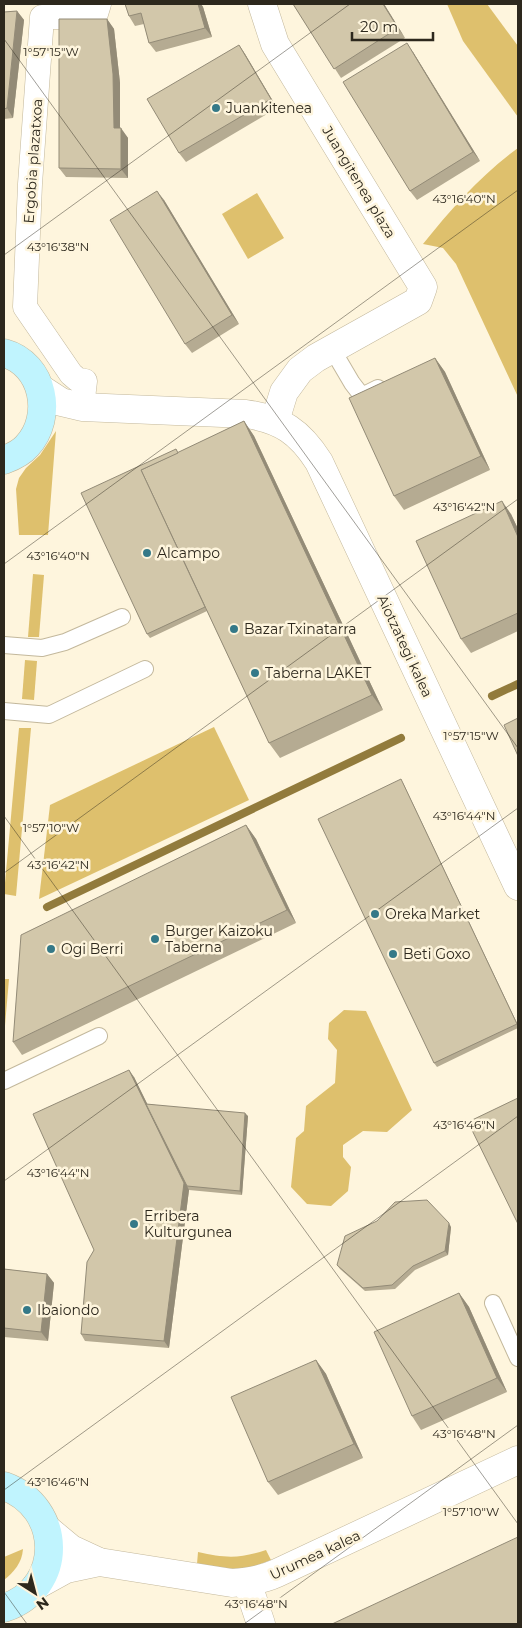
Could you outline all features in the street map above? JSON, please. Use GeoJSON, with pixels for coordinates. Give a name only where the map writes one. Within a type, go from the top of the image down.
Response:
{"type":"FeatureCollection","features":[{"type":"Feature","properties":{"kind":"main road"},"geometry":{"type":"LineString","coordinates":[[5,353],[22,362],[33,374],[41,389],[43,406],[42,421],[36,435],[27,447],[7,465]]}},
{"type":"Feature","properties":{"kind":"main road"},"geometry":{"type":"LineString","coordinates":[[4,1486],[15,1490],[29,1500],[40,1513],[47,1529],[49,1544],[44,1572],[37,1585],[23,1598],[4,1608]]}},
{"type":"Feature","properties":{"kind":"street","name":"Ergobia plazatxoa"},"geometry":{"type":"LineString","coordinates":[[82,407],[85,381],[78,380],[70,374],[25,307],[25,297],[30,184],[42,17],[95,17],[98,4]]}},
{"type":"Feature","properties":{"kind":"street","name":"Juangitenea plaza"},"geometry":{"type":"LineString","coordinates":[[262,4],[275,44],[423,287],[418,301],[332,349]]}},
{"type":"Feature","properties":{"kind":"street"},"geometry":{"type":"LineString","coordinates":[[275,421],[284,392],[300,370],[332,349]]}},
{"type":"Feature","properties":{"kind":"street","name":"Aiotzategi kalea"},"geometry":{"type":"LineString","coordinates":[[41,389],[61,402],[82,407],[246,414],[275,421],[300,437],[319,462],[518,886]]}},
{"type":"Feature","properties":{"kind":"street","name":"Aiotzategi kalea"},"geometry":{"type":"LineString","coordinates":[[39,428],[60,414],[82,407]]}},
{"type":"Feature","properties":{"kind":"street","name":"Urumea kalea"},"geometry":{"type":"LineString","coordinates":[[47,1529],[71,1549],[99,1562],[232,1583],[247,1582],[277,1573],[518,1460]]}},
{"type":"Feature","properties":{"kind":"street","name":"Urumea kalea"},"geometry":{"type":"LineString","coordinates":[[37,1585],[66,1570],[99,1562]]}},
{"type":"Feature","properties":{"kind":"street"},"geometry":{"type":"LineString","coordinates":[[247,1582],[252,1602],[261,1624]]}},
{"type":"Feature","properties":{"kind":"lane"},"geometry":{"type":"LineString","coordinates":[[332,349],[352,384],[362,396],[396,380]]}},
{"type":"Feature","properties":{"kind":"lane"},"geometry":{"type":"LineString","coordinates":[[4,645],[42,648],[65,642],[122,617]]}},
{"type":"Feature","properties":{"kind":"lane"},"geometry":{"type":"LineString","coordinates":[[4,711],[49,715],[145,669]]}},
{"type":"Feature","properties":{"kind":"lane"},"geometry":{"type":"LineString","coordinates":[[4,1081],[99,1036]]}},
{"type":"Feature","properties":{"kind":"lane"},"geometry":{"type":"LineString","coordinates":[[493,1303],[518,1358]]}},
{"type":"Feature","properties":{"kind":"shaded area"},"geometry":{"type":"Polygon","coordinates":[[[447,4],[487,4],[518,46],[518,117],[463,41],[447,4]]]}},
{"type":"Feature","properties":{"kind":"shaded area"},"geometry":{"type":"Polygon","coordinates":[[[518,148],[518,397],[456,264],[443,248],[423,244],[468,193],[492,169],[518,148]]]}},
{"type":"Feature","properties":{"kind":"shaded area"},"geometry":{"type":"Polygon","coordinates":[[[257,193],[284,238],[248,259],[222,214],[257,193]]]}},
{"type":"Feature","properties":{"kind":"shaded area"},"geometry":{"type":"Polygon","coordinates":[[[56,431],[48,535],[19,535],[16,489],[19,478],[26,468],[40,455],[56,431]]]}},
{"type":"Feature","properties":{"kind":"shaded area"},"geometry":{"type":"Polygon","coordinates":[[[33,574],[44,575],[39,637],[28,637],[33,574]]]}},
{"type":"Feature","properties":{"kind":"shaded area"},"geometry":{"type":"Polygon","coordinates":[[[25,660],[37,661],[34,700],[22,699],[25,660]]]}},
{"type":"Feature","properties":{"kind":"shaded area"},"geometry":{"type":"Polygon","coordinates":[[[214,727],[249,800],[39,899],[50,805],[214,727]]]}},
{"type":"Feature","properties":{"kind":"shaded area"},"geometry":{"type":"Polygon","coordinates":[[[19,728],[31,728],[16,896],[4,894],[19,728]]]}},
{"type":"Feature","properties":{"kind":"shaded area"},"geometry":{"type":"Polygon","coordinates":[[[4,979],[9,979],[4,1037],[4,979]]]}},
{"type":"Feature","properties":{"kind":"shaded area"},"geometry":{"type":"Polygon","coordinates":[[[344,1010],[366,1011],[412,1110],[387,1132],[363,1131],[343,1145],[343,1157],[351,1167],[348,1191],[331,1206],[307,1204],[291,1187],[296,1138],[304,1131],[306,1106],[335,1083],[337,1050],[328,1039],[329,1023],[344,1010]]]}},
{"type":"Feature","properties":{"kind":"shaded area"},"geometry":{"type":"Polygon","coordinates":[[[23,1549],[17,1567],[4,1580],[4,1557],[23,1549]]]}},
{"type":"Feature","properties":{"kind":"shaded area"},"geometry":{"type":"Polygon","coordinates":[[[266,1550],[271,1560],[253,1567],[234,1569],[197,1564],[198,1552],[232,1557],[266,1550]]]}},
{"type":"Feature","properties":{"kind":"building"},"geometry":{"type":"Polygon","coordinates":[[[125,4],[198,4],[205,28],[149,43],[141,13],[129,16],[125,4]]]}},
{"type":"Feature","properties":{"kind":"building"},"geometry":{"type":"Polygon","coordinates":[[[293,4],[383,4],[398,28],[334,69],[293,4]]]}},
{"type":"Feature","properties":{"kind":"building"},"geometry":{"type":"Polygon","coordinates":[[[17,11],[7,108],[4,109],[4,12],[17,11]]]}},
{"type":"Feature","properties":{"kind":"building"},"geometry":{"type":"Polygon","coordinates":[[[59,19],[107,19],[113,74],[114,128],[121,128],[121,169],[59,168],[59,19]]]}},
{"type":"Feature","properties":{"kind":"building"},"geometry":{"type":"Polygon","coordinates":[[[407,43],[473,152],[410,191],[343,82],[407,43]]]}},
{"type":"Feature","properties":{"kind":"building","name":"Juankitenea"},"geometry":{"type":"Polygon","coordinates":[[[239,45],[271,99],[179,153],[147,99],[239,45]]]}},
{"type":"Feature","properties":{"kind":"building"},"geometry":{"type":"Polygon","coordinates":[[[157,191],[232,315],[185,344],[110,220],[157,191]]]}},
{"type":"Feature","properties":{"kind":"building"},"geometry":{"type":"Polygon","coordinates":[[[435,358],[481,456],[394,496],[349,398],[435,358]]]}},
{"type":"Feature","properties":{"kind":"building"},"geometry":{"type":"Polygon","coordinates":[[[244,421],[372,695],[269,743],[141,470],[244,421]]]}},
{"type":"Feature","properties":{"kind":"building","name":"Alcampo"},"geometry":{"type":"Polygon","coordinates":[[[176,449],[178,453],[141,470],[205,607],[147,634],[81,493],[176,449]]]}},
{"type":"Feature","properties":{"kind":"building"},"geometry":{"type":"Polygon","coordinates":[[[502,501],[518,537],[518,613],[461,639],[416,541],[502,501]]]}},
{"type":"Feature","properties":{"kind":"building"},"geometry":{"type":"Polygon","coordinates":[[[518,718],[518,756],[504,725],[518,718]]]}},
{"type":"Feature","properties":{"kind":"building"},"geometry":{"type":"Polygon","coordinates":[[[401,779],[517,1024],[434,1063],[318,819],[401,779]]]}},
{"type":"Feature","properties":{"kind":"building"},"geometry":{"type":"Polygon","coordinates":[[[246,825],[287,910],[13,1042],[21,935],[246,825]]]}},
{"type":"Feature","properties":{"kind":"building","name":"Erribera Kulturgunea"},"geometry":{"type":"Polygon","coordinates":[[[129,1070],[184,1183],[164,1341],[81,1334],[87,1262],[94,1250],[33,1114],[129,1070]]]}},
{"type":"Feature","properties":{"kind":"building"},"geometry":{"type":"Polygon","coordinates":[[[518,1098],[518,1224],[468,1122],[518,1098]]]}},
{"type":"Feature","properties":{"kind":"building"},"geometry":{"type":"Polygon","coordinates":[[[146,1104],[245,1113],[240,1191],[187,1186],[146,1104]]]}},
{"type":"Feature","properties":{"kind":"building"},"geometry":{"type":"Polygon","coordinates":[[[427,1200],[449,1223],[445,1251],[413,1266],[392,1285],[363,1288],[337,1265],[345,1236],[377,1221],[395,1202],[427,1200]]]}},
{"type":"Feature","properties":{"kind":"building","name":"Ibaiondo"},"geometry":{"type":"Polygon","coordinates":[[[4,1269],[47,1274],[41,1332],[4,1328],[4,1269]]]}},
{"type":"Feature","properties":{"kind":"building"},"geometry":{"type":"Polygon","coordinates":[[[459,1293],[497,1378],[412,1416],[374,1332],[459,1293]]]}},
{"type":"Feature","properties":{"kind":"building"},"geometry":{"type":"Polygon","coordinates":[[[316,1360],[354,1444],[268,1482],[231,1397],[316,1360]]]}},
{"type":"Feature","properties":{"kind":"building"},"geometry":{"type":"Polygon","coordinates":[[[518,1537],[518,1624],[332,1624],[518,1537]]]}},
{"type":"Feature","properties":{"kind":"waterway"},"geometry":{"type":"LineString","coordinates":[[492,696],[518,684]]}},
{"type":"Feature","properties":{"kind":"waterway"},"geometry":{"type":"LineString","coordinates":[[47,907],[401,738]]}},
{"type":"Feature","properties":{"kind":"place","name":"Juankitenea"},"geometry":{"type":"Point","coordinates":[216,108]}},
{"type":"Feature","properties":{"kind":"place","name":"Alcampo"},"geometry":{"type":"Point","coordinates":[147,553]}},
{"type":"Feature","properties":{"kind":"place","name":"Bazar Txinatarra"},"geometry":{"type":"Point","coordinates":[234,629]}},
{"type":"Feature","properties":{"kind":"place","name":"Taberna LAKET"},"geometry":{"type":"Point","coordinates":[255,673]}},
{"type":"Feature","properties":{"kind":"place","name":"Oreka Market"},"geometry":{"type":"Point","coordinates":[375,914]}},
{"type":"Feature","properties":{"kind":"place","name":"Burger Kaizoku Taberna"},"geometry":{"type":"Point","coordinates":[155,939]}},
{"type":"Feature","properties":{"kind":"place","name":"Ogi Berri"},"geometry":{"type":"Point","coordinates":[51,949]}},
{"type":"Feature","properties":{"kind":"place","name":"Beti Goxo"},"geometry":{"type":"Point","coordinates":[393,954]}},
{"type":"Feature","properties":{"kind":"place","name":"Erribera Kulturgunea"},"geometry":{"type":"Point","coordinates":[134,1224]}},
{"type":"Feature","properties":{"kind":"place","name":"Ibaiondo"},"geometry":{"type":"Point","coordinates":[27,1310]}}]}
